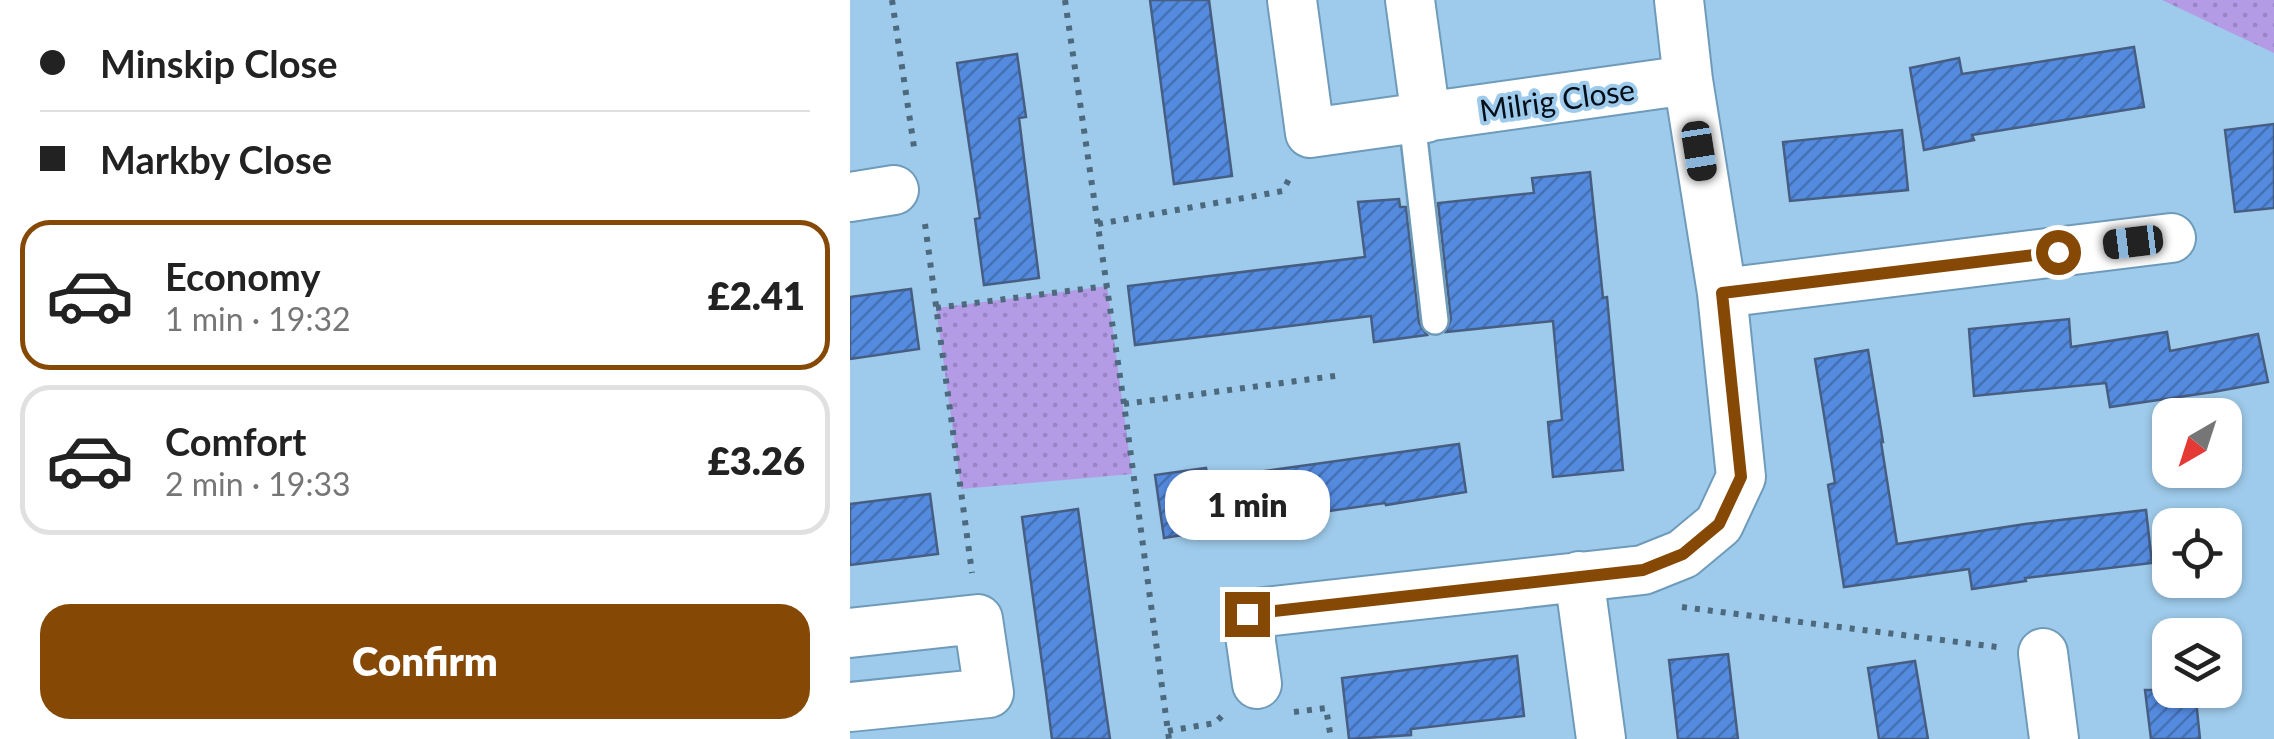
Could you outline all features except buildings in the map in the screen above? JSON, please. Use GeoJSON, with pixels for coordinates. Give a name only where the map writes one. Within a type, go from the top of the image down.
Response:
{"type":"FeatureCollection","features":[{"type":"Feature","properties":{"kind":"street"},"geometry":{"type":"LineString","coordinates":[[1292,0],[1310,133]]}},
{"type":"Feature","properties":{"kind":"street"},"geometry":{"type":"LineString","coordinates":[[1410,0],[1419,119]]}},
{"type":"Feature","properties":{"kind":"street"},"geometry":{"type":"LineString","coordinates":[[1256,684],[1247,614],[1643,570],[1683,554],[1719,524],[1741,477],[1722,293],[1678,0]]}},
{"type":"Feature","properties":{"kind":"street","name":"Milrig Close"},"geometry":{"type":"LineString","coordinates":[[1310,133],[1688,80]]}},
{"type":"Feature","properties":{"kind":"street"},"geometry":{"type":"LineString","coordinates":[[1722,293],[2170,238]]}},
{"type":"Feature","properties":{"kind":"street"},"geometry":{"type":"LineString","coordinates":[[1579,576],[1601,739]]}},
{"type":"Feature","properties":{"kind":"street"},"geometry":{"type":"LineString","coordinates":[[850,634],[978,619],[989,693],[850,707]]}},
{"type":"Feature","properties":{"kind":"street"},"geometry":{"type":"LineString","coordinates":[[2043,653],[2054,739]]}},
{"type":"Feature","properties":{"kind":"lane"},"geometry":{"type":"LineString","coordinates":[[1419,119],[1435,321]]}},
{"type":"Feature","properties":{"kind":"path"},"geometry":{"type":"LineString","coordinates":[[892,0],[896,189],[936,308],[978,619]]}},
{"type":"Feature","properties":{"kind":"path"},"geometry":{"type":"LineString","coordinates":[[1065,0],[1168,735],[1191,727]]}},
{"type":"Feature","properties":{"kind":"path"},"geometry":{"type":"LineString","coordinates":[[1098,224],[1283,191],[1310,133]]}},
{"type":"Feature","properties":{"kind":"path"},"geometry":{"type":"LineString","coordinates":[[936,308],[1107,286]]}},
{"type":"Feature","properties":{"kind":"path"},"geometry":{"type":"LineString","coordinates":[[1124,404],[1342,375]]}},
{"type":"Feature","properties":{"kind":"path"},"geometry":{"type":"LineString","coordinates":[[1643,570],[1646,603],[2043,653]]}},
{"type":"Feature","properties":{"kind":"shaded area"},"geometry":{"type":"Polygon","coordinates":[[[2162,0],[2274,0],[2274,53],[2162,0]]]}},
{"type":"Feature","properties":{"kind":"shaded area"},"geometry":{"type":"Polygon","coordinates":[[[1107,286],[1132,474],[961,489],[936,308],[1107,286]]]}},
{"type":"Feature","properties":{"kind":"route"},"geometry":{"type":"LineString","coordinates":[[1247,614],[1643,570],[1683,554],[1719,524],[1741,477],[1722,293],[2058,252]]}}]}
